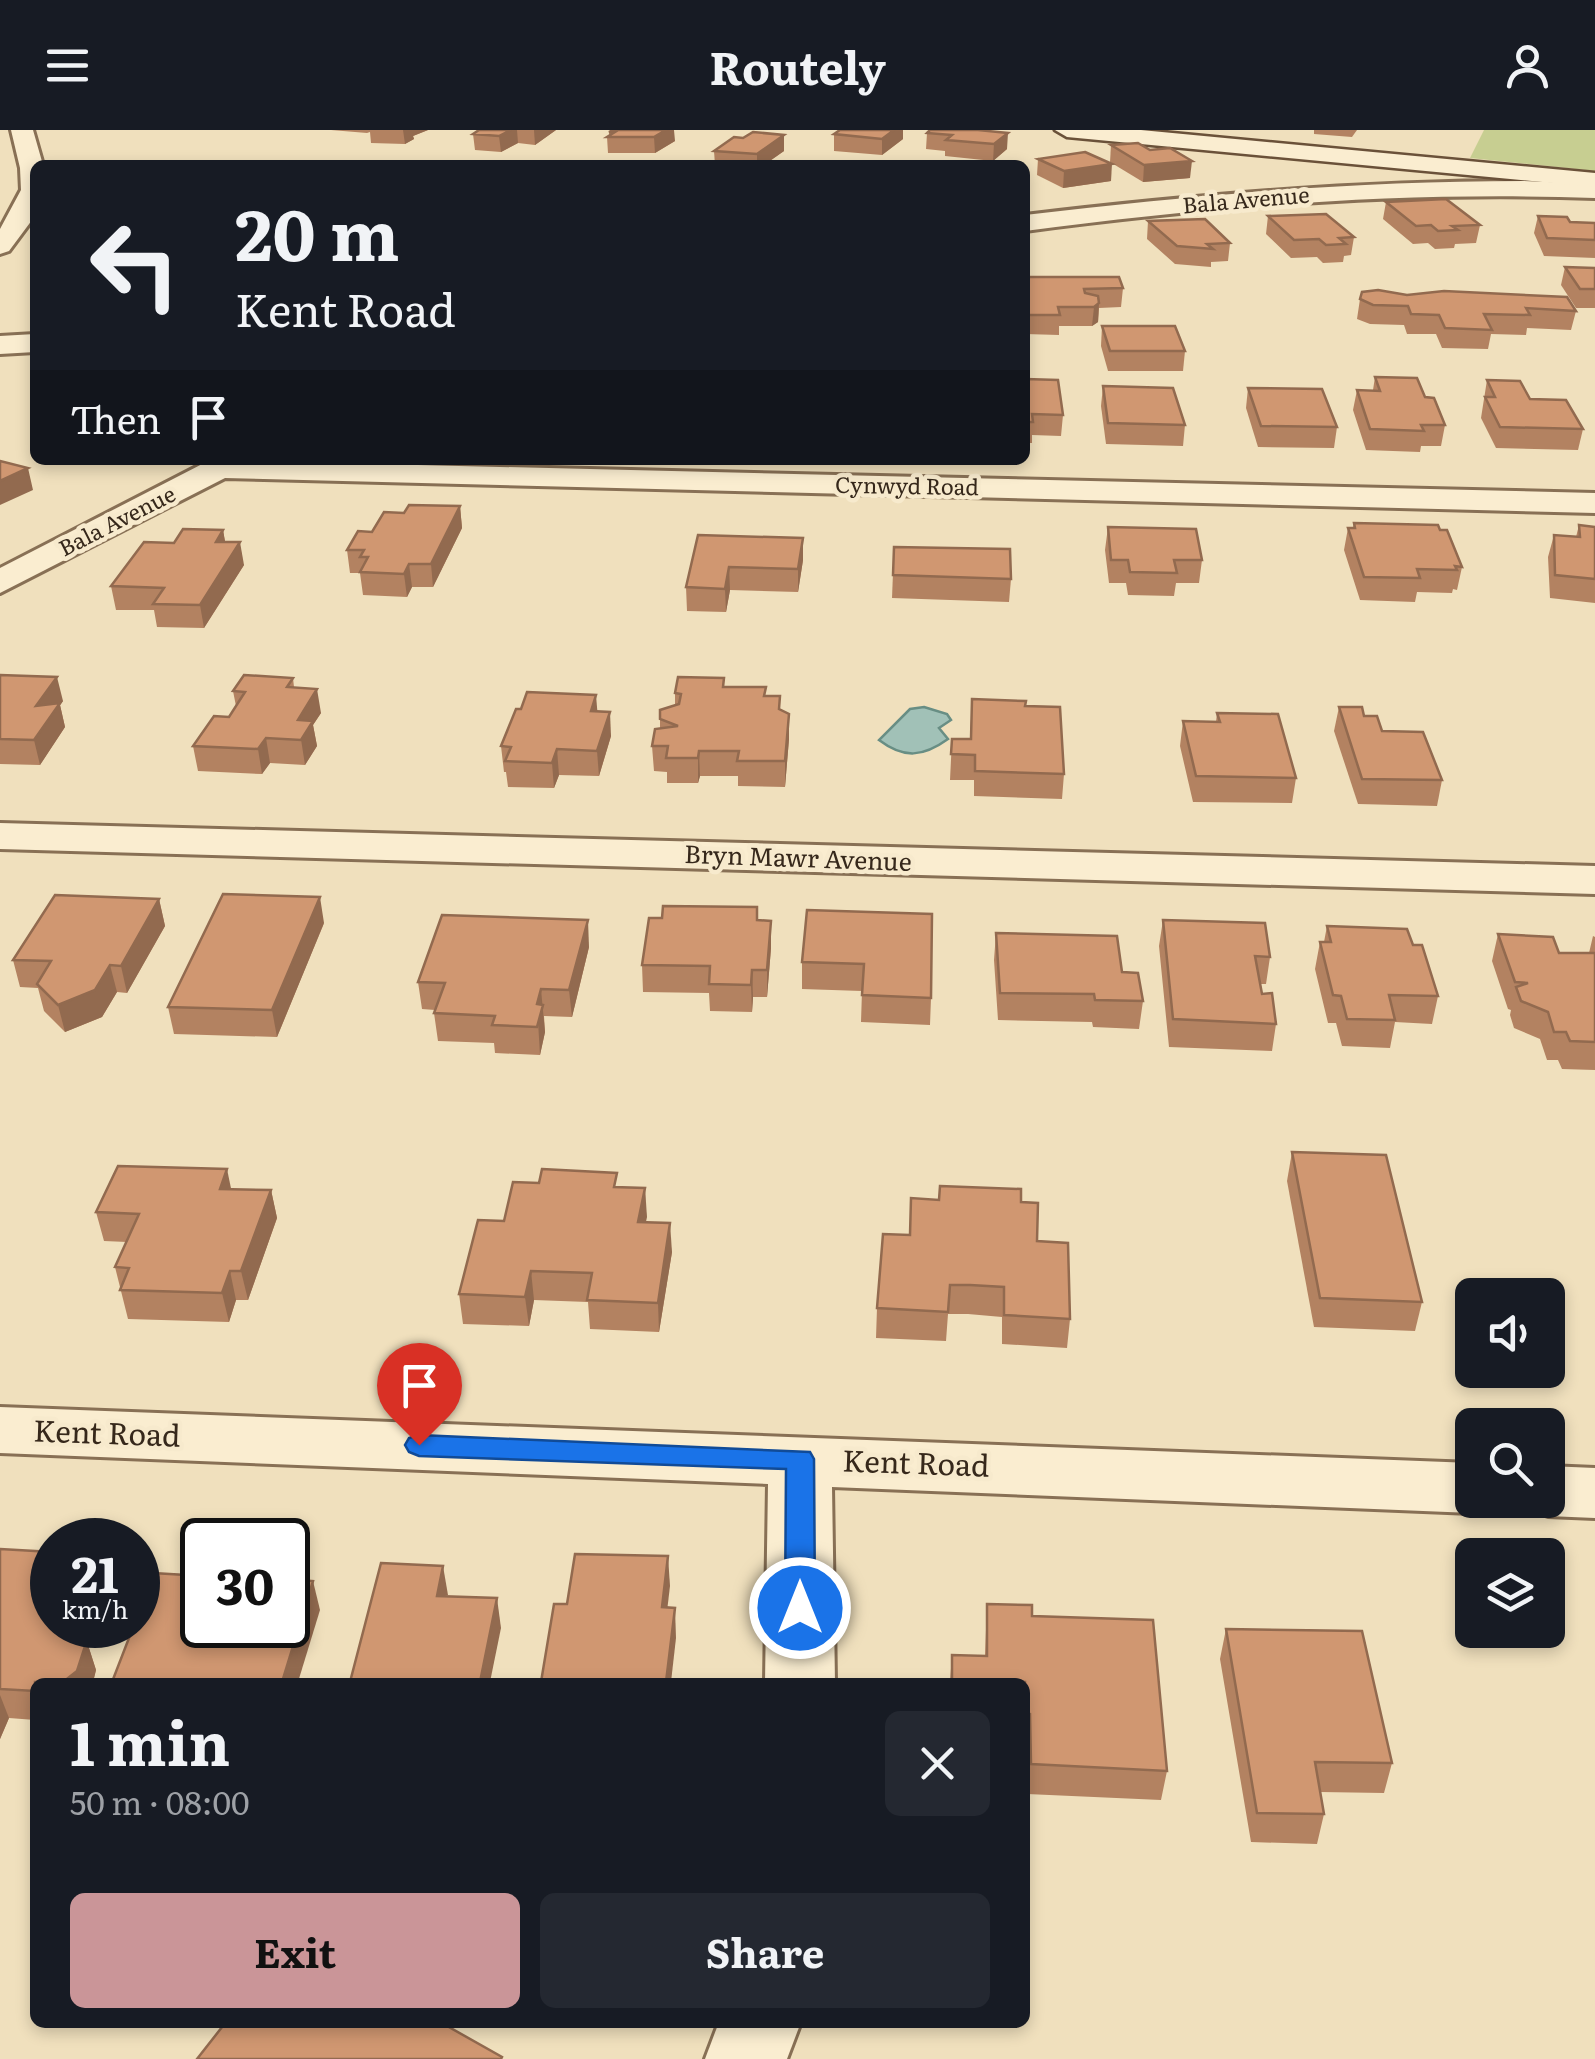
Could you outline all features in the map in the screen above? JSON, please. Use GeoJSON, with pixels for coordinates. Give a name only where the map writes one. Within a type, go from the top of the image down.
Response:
{"type":"FeatureCollection","features":[{"type":"Feature","properties":{"kind":"main road"},"geometry":{"type":"LineString","coordinates":[[1066,130],[1460,176],[1595,180]]}},
{"type":"Feature","properties":{"kind":"street"},"geometry":{"type":"LineString","coordinates":[[22,130],[30,160]]}},
{"type":"Feature","properties":{"kind":"street","name":"Bala Avenue"},"geometry":{"type":"LineString","coordinates":[[1030,222],[1460,176],[1595,191]]}},
{"type":"Feature","properties":{"kind":"street"},"geometry":{"type":"LineString","coordinates":[[0,246],[30,201]]}},
{"type":"Feature","properties":{"kind":"street"},"geometry":{"type":"LineString","coordinates":[[0,345],[30,343]]}},
{"type":"Feature","properties":{"kind":"street","name":"Bala Avenue"},"geometry":{"type":"LineString","coordinates":[[0,582],[225,465]]}},
{"type":"Feature","properties":{"kind":"street","name":"Cynwyd Road"},"geometry":{"type":"LineString","coordinates":[[262,465],[1595,503]]}},
{"type":"Feature","properties":{"kind":"street","name":"Bryn Mawr Avenue"},"geometry":{"type":"LineString","coordinates":[[0,836],[1595,880]]}},
{"type":"Feature","properties":{"kind":"street","name":"Kent Road"},"geometry":{"type":"LineString","coordinates":[[0,1430],[1455,1487]]}},
{"type":"Feature","properties":{"kind":"street"},"geometry":{"type":"LineString","coordinates":[[800,1459],[800,1678]]}},
{"type":"Feature","properties":{"kind":"street"},"geometry":{"type":"LineString","coordinates":[[1565,1492],[1595,1493]]}},
{"type":"Feature","properties":{"kind":"street"},"geometry":{"type":"LineString","coordinates":[[746,2059],[758,2028]]}},
{"type":"Feature","properties":{"kind":"green space"},"geometry":{"type":"Polygon","coordinates":[[[1484,130],[1595,130],[1595,171],[1470,158],[1484,130]]]}},
{"type":"Feature","properties":{"kind":"water"},"geometry":{"type":"Polygon","coordinates":[[[924,707],[947,714],[951,720],[939,728],[948,739],[914,753],[905,753],[879,740],[910,709],[924,707]]]}},
{"type":"Feature","properties":{"kind":"building"},"geometry":{"type":"Polygon","coordinates":[[[479,130],[511,130],[499,136],[473,134],[479,130]]]}},
{"type":"Feature","properties":{"kind":"building"},"geometry":{"type":"Polygon","coordinates":[[[613,130],[666,130],[654,137],[607,137],[613,130]]]}},
{"type":"Feature","properties":{"kind":"building"},"geometry":{"type":"Polygon","coordinates":[[[840,130],[894,130],[882,139],[834,134],[840,130]]]}},
{"type":"Feature","properties":{"kind":"building"},"geometry":{"type":"Polygon","coordinates":[[[753,132],[784,135],[757,154],[714,151],[734,137],[743,138],[753,132]]]}},
{"type":"Feature","properties":{"kind":"building"},"geometry":{"type":"Polygon","coordinates":[[[927,133],[1008,133],[994,144],[946,140],[952,135],[927,133]]]}},
{"type":"Feature","properties":{"kind":"building"},"geometry":{"type":"Polygon","coordinates":[[[1138,143],[1150,150],[1170,148],[1192,161],[1144,165],[1111,145],[1138,143]]]}},
{"type":"Feature","properties":{"kind":"building"},"geometry":{"type":"Polygon","coordinates":[[[1085,152],[1112,164],[1064,171],[1038,159],[1085,152]]]}},
{"type":"Feature","properties":{"kind":"building"},"geometry":{"type":"Polygon","coordinates":[[[1446,199],[1480,225],[1438,231],[1431,225],[1416,226],[1386,202],[1446,199]]]}},
{"type":"Feature","properties":{"kind":"building"},"geometry":{"type":"Polygon","coordinates":[[[1326,214],[1354,237],[1339,238],[1346,244],[1326,245],[1319,239],[1294,240],[1268,216],[1326,214]]]}},
{"type":"Feature","properties":{"kind":"building"},"geometry":{"type":"Polygon","coordinates":[[[1538,216],[1595,223],[1595,240],[1547,238],[1538,216]]]}},
{"type":"Feature","properties":{"kind":"building"},"geometry":{"type":"Polygon","coordinates":[[[1205,219],[1230,243],[1207,244],[1213,249],[1177,246],[1148,221],[1205,219]]]}},
{"type":"Feature","properties":{"kind":"building"},"geometry":{"type":"Polygon","coordinates":[[[1565,267],[1595,268],[1595,289],[1580,289],[1565,267]]]}},
{"type":"Feature","properties":{"kind":"building"},"geometry":{"type":"Polygon","coordinates":[[[1030,277],[1119,277],[1123,288],[1084,289],[1085,293],[1098,296],[1099,303],[1094,307],[1058,307],[1060,315],[1030,315],[1030,277]]]}},
{"type":"Feature","properties":{"kind":"building"},"geometry":{"type":"Polygon","coordinates":[[[1378,290],[1407,295],[1444,291],[1567,297],[1576,311],[1526,308],[1530,315],[1484,314],[1492,330],[1445,328],[1439,315],[1411,314],[1408,306],[1373,305],[1360,299],[1362,292],[1378,290]]]}},
{"type":"Feature","properties":{"kind":"building"},"geometry":{"type":"Polygon","coordinates":[[[1102,326],[1175,326],[1185,351],[1110,351],[1102,326]]]}},
{"type":"Feature","properties":{"kind":"building"},"geometry":{"type":"Polygon","coordinates":[[[1375,377],[1417,378],[1425,397],[1434,398],[1445,425],[1421,425],[1424,431],[1370,429],[1357,390],[1380,391],[1375,377]]]}},
{"type":"Feature","properties":{"kind":"building"},"geometry":{"type":"Polygon","coordinates":[[[1030,379],[1058,380],[1063,415],[1032,414],[1030,422],[1030,379]]]}},
{"type":"Feature","properties":{"kind":"building"},"geometry":{"type":"Polygon","coordinates":[[[1487,380],[1520,381],[1530,399],[1566,400],[1583,429],[1500,427],[1485,397],[1495,397],[1487,380]]]}},
{"type":"Feature","properties":{"kind":"building"},"geometry":{"type":"Polygon","coordinates":[[[1103,386],[1173,388],[1185,425],[1108,423],[1103,386]]]}},
{"type":"Feature","properties":{"kind":"building"},"geometry":{"type":"Polygon","coordinates":[[[1248,388],[1322,389],[1337,427],[1261,426],[1248,388]]]}},
{"type":"Feature","properties":{"kind":"building"},"geometry":{"type":"Polygon","coordinates":[[[0,461],[28,468],[0,481],[0,461]]]}},
{"type":"Feature","properties":{"kind":"building"},"geometry":{"type":"Polygon","coordinates":[[[409,505],[460,506],[431,564],[409,564],[404,574],[360,572],[368,557],[360,557],[364,550],[347,550],[358,531],[372,532],[384,512],[404,513],[409,505]]]}},
{"type":"Feature","properties":{"kind":"building"},"geometry":{"type":"Polygon","coordinates":[[[1354,523],[1438,525],[1440,530],[1447,530],[1462,567],[1417,569],[1420,578],[1364,577],[1348,528],[1355,528],[1354,523]]]}},
{"type":"Feature","properties":{"kind":"building"},"geometry":{"type":"Polygon","coordinates":[[[1579,525],[1595,527],[1595,579],[1555,575],[1554,535],[1580,537],[1579,525]]]}},
{"type":"Feature","properties":{"kind":"building"},"geometry":{"type":"Polygon","coordinates":[[[1108,527],[1196,529],[1202,560],[1174,560],[1177,573],[1130,572],[1128,560],[1111,560],[1108,527]]]}},
{"type":"Feature","properties":{"kind":"building"},"geometry":{"type":"Polygon","coordinates":[[[183,529],[223,530],[216,542],[240,542],[200,605],[153,604],[164,588],[111,586],[144,542],[174,543],[183,529]]]}},
{"type":"Feature","properties":{"kind":"building"},"geometry":{"type":"Polygon","coordinates":[[[698,535],[803,538],[798,569],[729,567],[725,589],[686,587],[698,535]]]}},
{"type":"Feature","properties":{"kind":"building"},"geometry":{"type":"Polygon","coordinates":[[[894,547],[1010,549],[1011,579],[893,575],[894,547]]]}},
{"type":"Feature","properties":{"kind":"building"},"geometry":{"type":"Polygon","coordinates":[[[0,675],[57,677],[36,706],[60,703],[34,740],[0,739],[0,675]]]}},
{"type":"Feature","properties":{"kind":"building"},"geometry":{"type":"Polygon","coordinates":[[[244,675],[293,678],[287,687],[317,689],[298,720],[313,721],[301,740],[266,738],[258,749],[193,746],[214,716],[229,717],[245,692],[233,691],[244,675]]]}},
{"type":"Feature","properties":{"kind":"building"},"geometry":{"type":"Polygon","coordinates":[[[678,677],[724,678],[723,687],[766,687],[764,696],[780,696],[779,709],[789,714],[785,761],[737,761],[739,751],[699,751],[698,758],[666,758],[668,746],[652,746],[655,729],[678,726],[660,719],[660,710],[679,704],[681,694],[675,693],[678,677]]]}},
{"type":"Feature","properties":{"kind":"building"},"geometry":{"type":"Polygon","coordinates":[[[527,692],[596,695],[591,711],[610,712],[597,751],[557,749],[552,763],[505,761],[511,747],[501,746],[527,692]]]}},
{"type":"Feature","properties":{"kind":"building"},"geometry":{"type":"Polygon","coordinates":[[[972,699],[1060,707],[1064,774],[975,771],[975,755],[951,754],[952,739],[971,739],[972,699]]]}},
{"type":"Feature","properties":{"kind":"building"},"geometry":{"type":"Polygon","coordinates":[[[1339,707],[1362,707],[1364,716],[1377,716],[1382,731],[1423,732],[1442,780],[1362,779],[1339,707]]]}},
{"type":"Feature","properties":{"kind":"building"},"geometry":{"type":"Polygon","coordinates":[[[1217,713],[1278,714],[1296,778],[1196,776],[1183,721],[1220,722],[1217,713]]]}},
{"type":"Feature","properties":{"kind":"building"},"geometry":{"type":"Polygon","coordinates":[[[223,894],[320,897],[272,1010],[168,1007],[223,894]]]}},
{"type":"Feature","properties":{"kind":"building"},"geometry":{"type":"Polygon","coordinates":[[[55,895],[159,899],[121,966],[110,965],[95,990],[58,1005],[37,984],[51,961],[13,960],[55,895]]]}},
{"type":"Feature","properties":{"kind":"building"},"geometry":{"type":"Polygon","coordinates":[[[663,906],[757,907],[757,920],[771,921],[767,970],[752,970],[751,985],[709,984],[710,966],[642,965],[649,918],[662,918],[663,906]]]}},
{"type":"Feature","properties":{"kind":"building"},"geometry":{"type":"Polygon","coordinates":[[[807,910],[932,914],[931,998],[862,995],[864,964],[802,962],[807,910]]]}},
{"type":"Feature","properties":{"kind":"building"},"geometry":{"type":"Polygon","coordinates":[[[442,915],[588,920],[569,990],[541,989],[537,1004],[543,1005],[537,1027],[492,1025],[495,1016],[434,1013],[445,983],[418,982],[442,915]]]}},
{"type":"Feature","properties":{"kind":"building"},"geometry":{"type":"Polygon","coordinates":[[[1163,920],[1265,923],[1270,957],[1255,956],[1262,994],[1272,993],[1276,1024],[1173,1019],[1163,920]]]}},
{"type":"Feature","properties":{"kind":"building"},"geometry":{"type":"Polygon","coordinates":[[[1327,926],[1407,929],[1413,945],[1422,945],[1438,996],[1389,995],[1395,1020],[1347,1019],[1341,996],[1333,995],[1320,942],[1331,942],[1327,926]]]}},
{"type":"Feature","properties":{"kind":"building"},"geometry":{"type":"Polygon","coordinates":[[[996,933],[1117,936],[1122,972],[1138,973],[1143,1001],[1095,1000],[1094,994],[1000,993],[996,933]]]}},
{"type":"Feature","properties":{"kind":"building"},"geometry":{"type":"Polygon","coordinates":[[[1498,934],[1553,937],[1559,953],[1595,953],[1595,1042],[1570,1041],[1566,1032],[1554,1032],[1548,1012],[1521,1001],[1516,987],[1528,983],[1515,982],[1498,934]]]}},
{"type":"Feature","properties":{"kind":"building"},"geometry":{"type":"Polygon","coordinates":[[[1292,1152],[1386,1155],[1422,1302],[1320,1298],[1292,1152]]]}},
{"type":"Feature","properties":{"kind":"building"},"geometry":{"type":"Polygon","coordinates":[[[118,1166],[227,1169],[220,1189],[271,1190],[241,1271],[230,1271],[222,1293],[120,1290],[129,1268],[115,1267],[139,1214],[96,1212],[118,1166]]]}},
{"type":"Feature","properties":{"kind":"building"},"geometry":{"type":"Polygon","coordinates":[[[542,1169],[617,1173],[614,1187],[645,1188],[638,1222],[670,1223],[658,1303],[587,1300],[592,1273],[531,1271],[525,1297],[459,1294],[478,1220],[504,1221],[513,1182],[539,1183],[542,1169]]]}},
{"type":"Feature","properties":{"kind":"building"},"geometry":{"type":"Polygon","coordinates":[[[940,1186],[1021,1189],[1021,1202],[1038,1203],[1037,1241],[1068,1243],[1070,1319],[1004,1315],[1004,1287],[970,1285],[950,1285],[948,1312],[877,1308],[883,1234],[910,1235],[911,1198],[939,1200],[940,1186]]]}},
{"type":"Feature","properties":{"kind":"building"},"geometry":{"type":"Polygon","coordinates":[[[0,1549],[30,1551],[30,1648],[84,1648],[77,1671],[68,1678],[30,1678],[30,1691],[0,1689],[0,1549]]]}},
{"type":"Feature","properties":{"kind":"building"},"geometry":{"type":"Polygon","coordinates":[[[575,1554],[668,1556],[662,1607],[675,1608],[666,1678],[542,1678],[554,1604],[567,1604],[575,1554]]]}},
{"type":"Feature","properties":{"kind":"building"},"geometry":{"type":"Polygon","coordinates":[[[381,1563],[443,1566],[437,1596],[497,1598],[481,1678],[351,1678],[381,1563]]]}},
{"type":"Feature","properties":{"kind":"building"},"geometry":{"type":"Polygon","coordinates":[[[160,1573],[180,1575],[180,1648],[292,1648],[283,1678],[114,1678],[125,1648],[160,1648],[160,1573]]]}},
{"type":"Feature","properties":{"kind":"building"},"geometry":{"type":"Polygon","coordinates":[[[987,1604],[1032,1605],[1032,1616],[1153,1620],[1167,1771],[1031,1764],[1030,1678],[952,1678],[952,1655],[987,1656],[987,1604]]]}},
{"type":"Feature","properties":{"kind":"building"},"geometry":{"type":"Polygon","coordinates":[[[1226,1629],[1362,1631],[1392,1763],[1315,1762],[1324,1814],[1257,1813],[1226,1629]]]}},
{"type":"Feature","properties":{"kind":"building"},"geometry":{"type":"Polygon","coordinates":[[[221,2028],[451,2028],[502,2057],[501,2059],[197,2059],[221,2028]]]}},
{"type":"Feature","properties":{"kind":"route"},"geometry":{"type":"LineString","coordinates":[[419,1445],[800,1459],[800,1608]]}}]}
